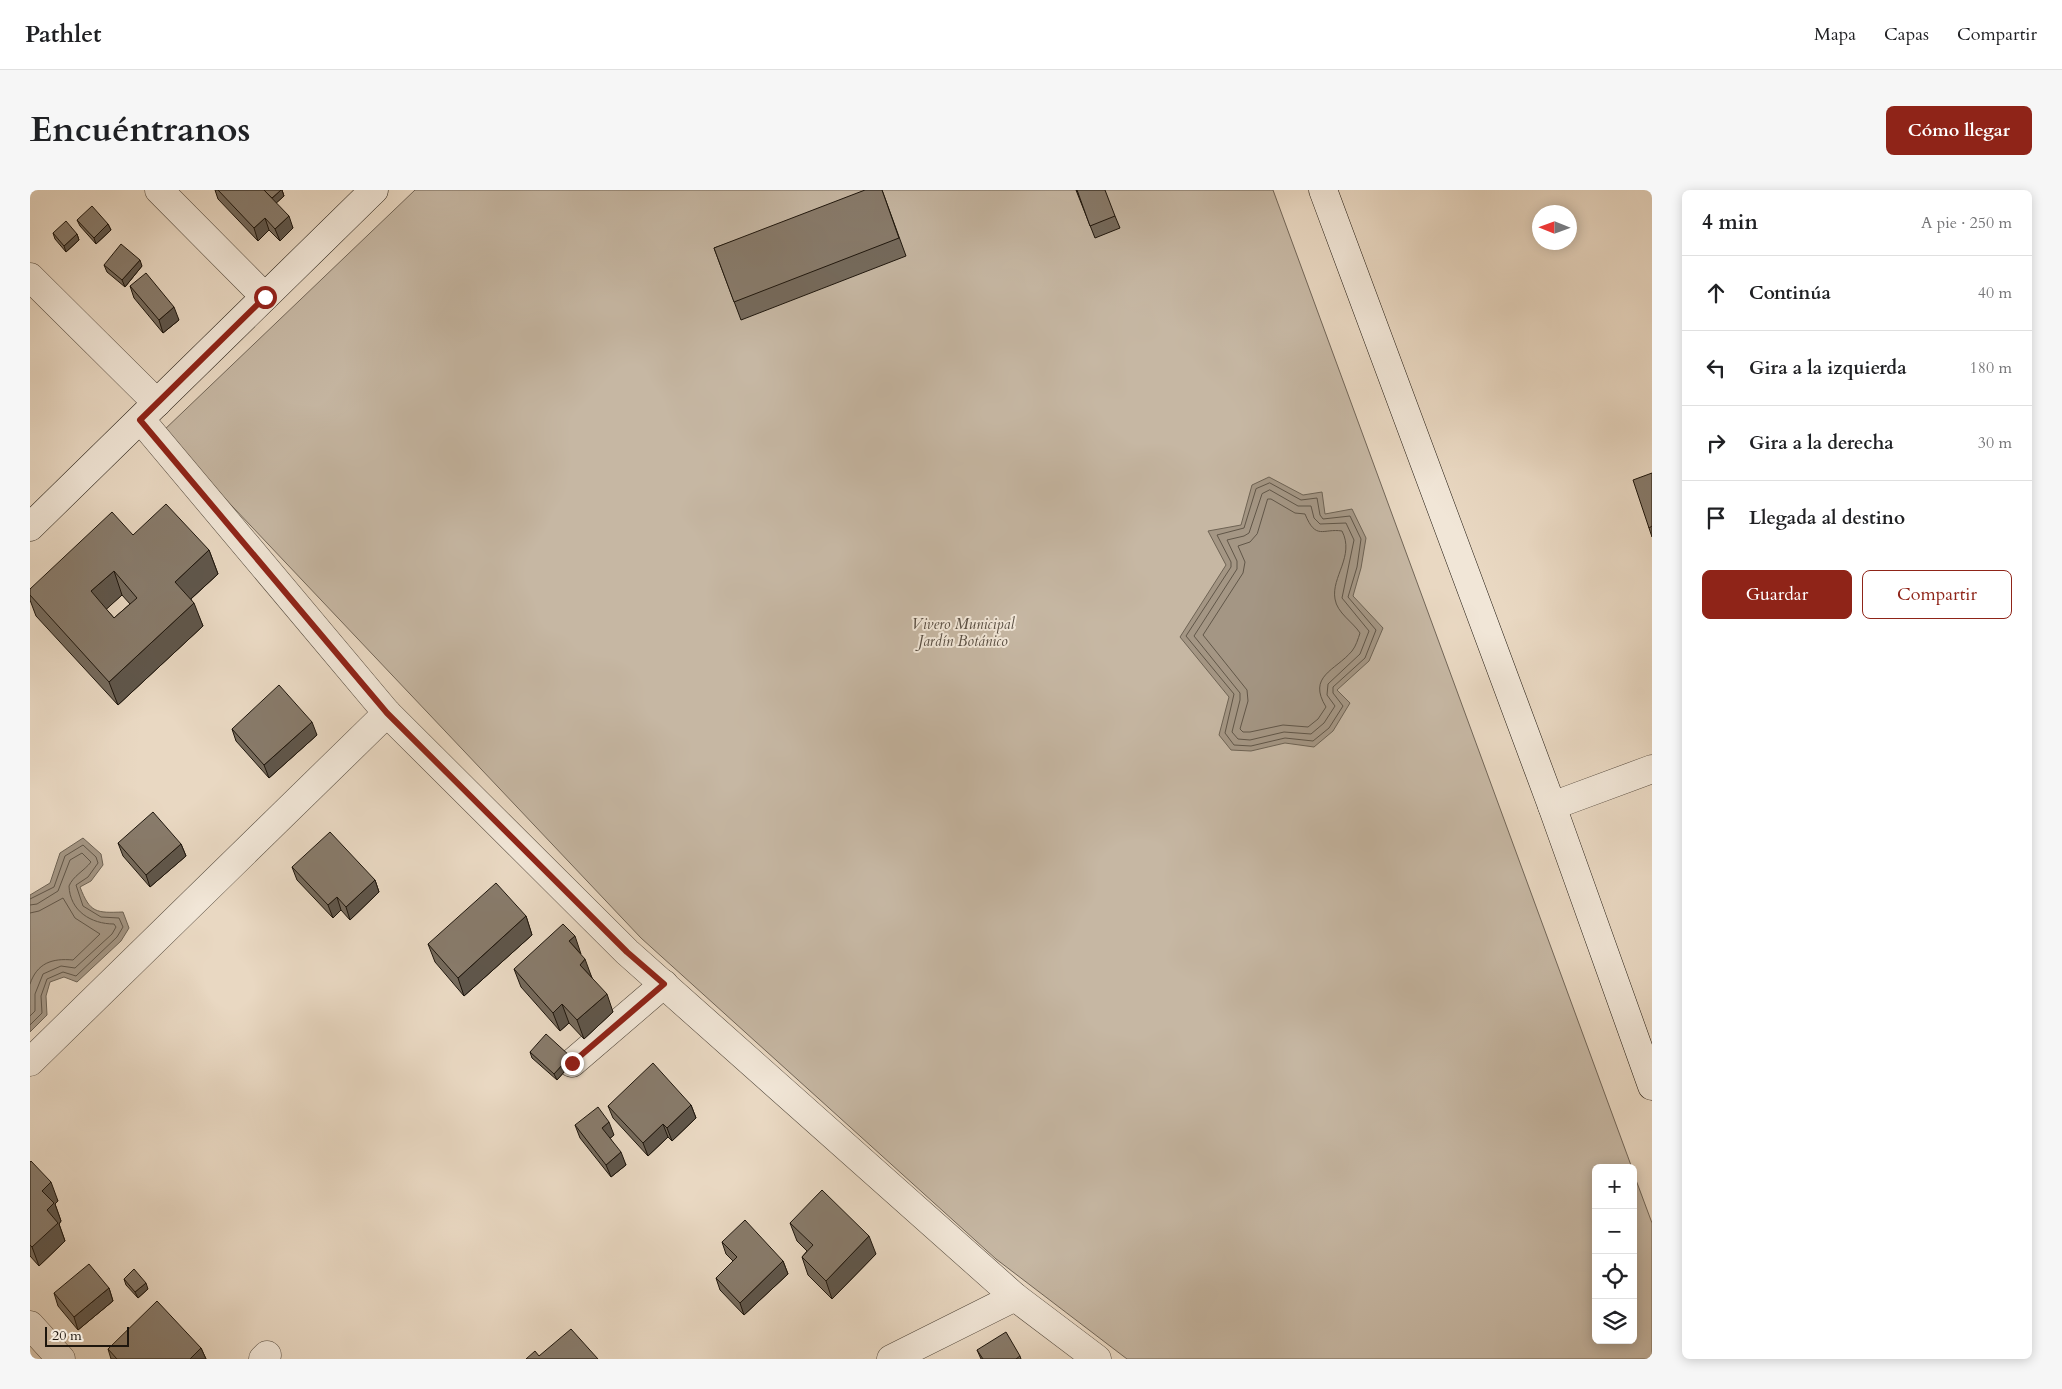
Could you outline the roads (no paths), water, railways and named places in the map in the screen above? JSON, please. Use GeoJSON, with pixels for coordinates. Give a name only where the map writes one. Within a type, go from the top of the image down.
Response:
{"type":"FeatureCollection","features":[{"type":"Feature","properties":{"kind":"street"},"geometry":{"type":"LineString","coordinates":[[159,190],[265,297]]}},
{"type":"Feature","properties":{"kind":"street"},"geometry":{"type":"LineString","coordinates":[[30,527],[374,190]]}},
{"type":"Feature","properties":{"kind":"street"},"geometry":{"type":"LineString","coordinates":[[1323,190],[1552,806],[1652,1086]]}},
{"type":"Feature","properties":{"kind":"street"},"geometry":{"type":"LineString","coordinates":[[30,277],[149,411],[387,713],[627,952],[1016,1297],[1097,1359]]}},
{"type":"Feature","properties":{"kind":"street"},"geometry":{"type":"LineString","coordinates":[[30,1062],[387,713]]}},
{"type":"Feature","properties":{"kind":"street"},"geometry":{"type":"LineString","coordinates":[[1552,806],[1652,769]]}},
{"type":"Feature","properties":{"kind":"street"},"geometry":{"type":"LineString","coordinates":[[572,1063],[664,984]]}},
{"type":"Feature","properties":{"kind":"street"},"geometry":{"type":"LineString","coordinates":[[891,1359],[1016,1297]]}},
{"type":"Feature","properties":{"kind":"street"},"geometry":{"type":"LineString","coordinates":[[30,1325],[61,1359]]}},
{"type":"Feature","properties":{"kind":"water"},"geometry":{"type":"Polygon","coordinates":[[[1269,477],[1303,495],[1322,492],[1325,514],[1352,509],[1366,538],[1361,568],[1353,596],[1383,628],[1369,661],[1337,690],[1350,703],[1333,731],[1314,747],[1285,743],[1251,751],[1231,750],[1219,735],[1229,697],[1180,637],[1226,565],[1208,531],[1241,525],[1252,485],[1269,477]]]}},
{"type":"Feature","properties":{"kind":"water"},"geometry":{"type":"Polygon","coordinates":[[[83,838],[101,854],[103,865],[91,881],[80,887],[87,902],[95,910],[123,912],[129,928],[121,941],[77,982],[64,977],[50,982],[46,996],[47,1015],[30,1032],[30,895],[50,883],[60,853],[83,838]]]}},
{"type":"Feature","properties":{"kind":"park label","name":"Vivero Municipal Jardín Botánico"},"geometry":{"type":"Point","coordinates":[963,632]}}]}
